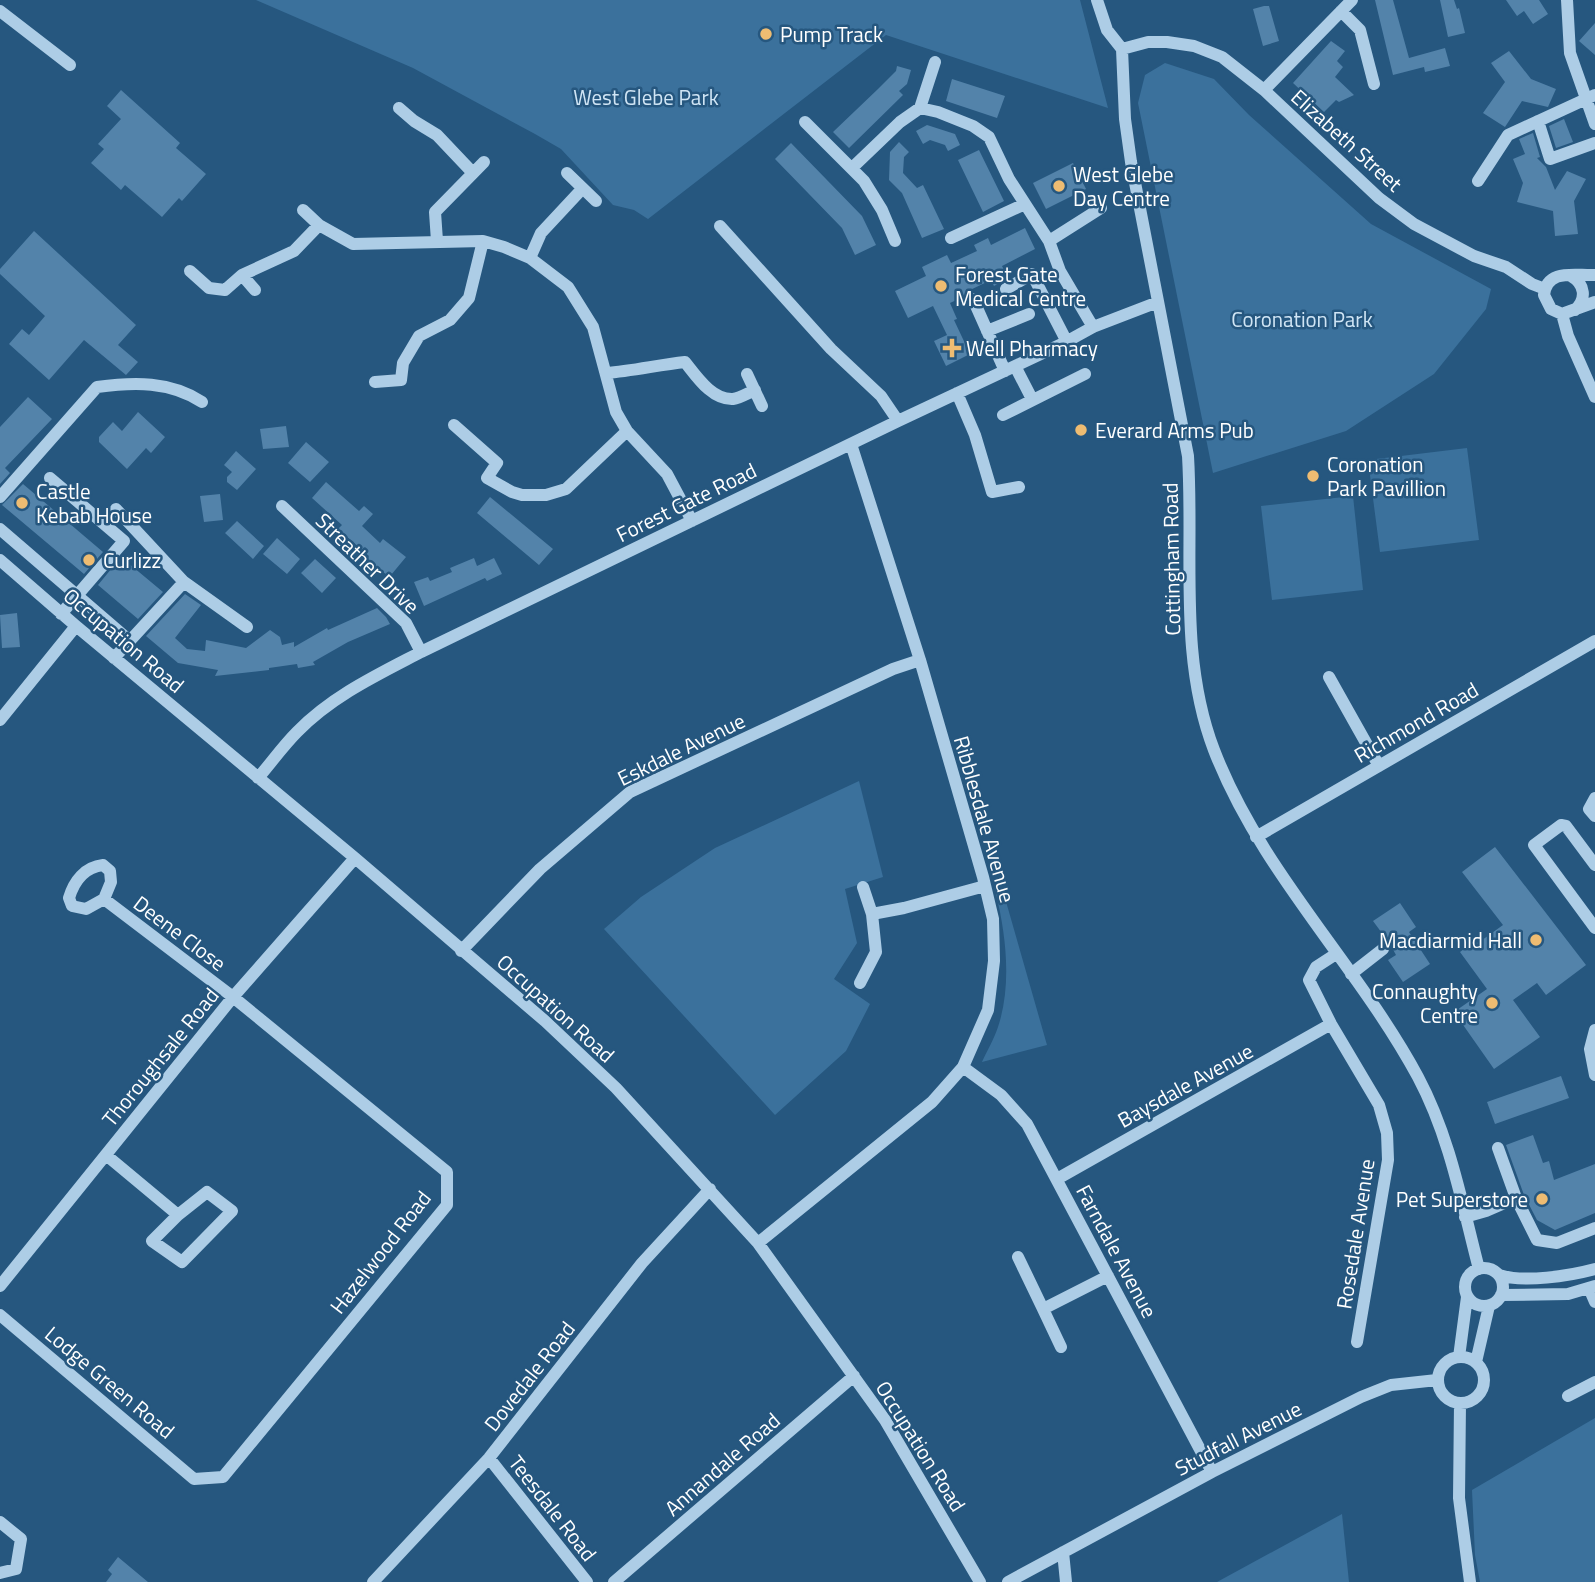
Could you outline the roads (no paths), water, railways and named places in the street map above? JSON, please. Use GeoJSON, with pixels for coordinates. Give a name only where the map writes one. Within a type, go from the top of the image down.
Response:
{"type":"FeatureCollection","features":[{"type":"Feature","properties":{"kind":"street","name":"Cottingham Road"},"geometry":{"type":"LineString","coordinates":[[1097,0],[1107,30],[1122,49],[1130,162],[1188,456],[1189,626],[1198,689],[1213,748],[1233,795],[1256,837],[1419,1078],[1455,1169],[1479,1269]]}},
{"type":"Feature","properties":{"kind":"street"},"geometry":{"type":"LineString","coordinates":[[1264,90],[1352,0]]}},
{"type":"Feature","properties":{"kind":"street"},"geometry":{"type":"LineString","coordinates":[[1567,0],[1570,53],[1590,97],[1595,124]]}},
{"type":"Feature","properties":{"kind":"street"},"geometry":{"type":"LineString","coordinates":[[0,11],[70,65]]}},
{"type":"Feature","properties":{"kind":"street"},"geometry":{"type":"LineString","coordinates":[[1341,11],[1360,30],[1374,84]]}},
{"type":"Feature","properties":{"kind":"street","name":"Elizabeth Street"},"geometry":{"type":"LineString","coordinates":[[1122,49],[1148,42],[1167,42],[1194,46],[1222,57],[1264,90],[1379,198],[1414,224],[1474,256],[1506,267],[1545,289]]}},
{"type":"Feature","properties":{"kind":"street"},"geometry":{"type":"LineString","coordinates":[[853,167],[900,122],[920,108],[935,62]]}},
{"type":"Feature","properties":{"kind":"street"},"geometry":{"type":"LineString","coordinates":[[1478,181],[1508,135],[1590,97]]}},
{"type":"Feature","properties":{"kind":"street"},"geometry":{"type":"LineString","coordinates":[[399,108],[414,121],[428,128],[473,173]]}},
{"type":"Feature","properties":{"kind":"street"},"geometry":{"type":"LineString","coordinates":[[920,108],[973,126],[989,137],[1009,179],[1049,241],[1060,271],[1093,327]]}},
{"type":"Feature","properties":{"kind":"street"},"geometry":{"type":"LineString","coordinates":[[1538,121],[1550,159],[1595,143]]}},
{"type":"Feature","properties":{"kind":"street"},"geometry":{"type":"LineString","coordinates":[[805,122],[826,145],[853,167],[872,192],[895,241]]}},
{"type":"Feature","properties":{"kind":"street"},"geometry":{"type":"LineString","coordinates":[[437,241],[435,212],[484,162]]}},
{"type":"Feature","properties":{"kind":"street"},"geometry":{"type":"LineString","coordinates":[[567,173],[596,201]]}},
{"type":"Feature","properties":{"kind":"street"},"geometry":{"type":"LineString","coordinates":[[530,258],[541,233],[582,189]]}},
{"type":"Feature","properties":{"kind":"street"},"geometry":{"type":"LineString","coordinates":[[951,238],[1025,204]]}},
{"type":"Feature","properties":{"kind":"street"},"geometry":{"type":"LineString","coordinates":[[1049,241],[1101,208]]}},
{"type":"Feature","properties":{"kind":"street"},"geometry":{"type":"LineString","coordinates":[[303,210],[319,225],[353,244],[483,242],[530,258],[568,287],[593,327],[616,412],[627,430],[667,474],[692,521]]}},
{"type":"Feature","properties":{"kind":"street"},"geometry":{"type":"LineString","coordinates":[[190,271],[209,288],[225,290],[242,275],[294,251],[319,225]]}},
{"type":"Feature","properties":{"kind":"street"},"geometry":{"type":"LineString","coordinates":[[720,226],[831,349],[881,396],[898,421]]}},
{"type":"Feature","properties":{"kind":"street"},"geometry":{"type":"LineString","coordinates":[[375,382],[401,380],[402,363],[419,336],[450,320],[469,298],[483,242]]}},
{"type":"Feature","properties":{"kind":"street"},"geometry":{"type":"LineString","coordinates":[[1006,289],[1032,274],[1067,342]]}},
{"type":"Feature","properties":{"kind":"street"},"geometry":{"type":"LineString","coordinates":[[242,275],[255,290]]}},
{"type":"Feature","properties":{"kind":"street"},"geometry":{"type":"LineString","coordinates":[[1595,275],[1558,275],[1552,278],[1544,295],[1548,306],[1568,312],[1595,302]]}},
{"type":"Feature","properties":{"kind":"street"},"geometry":{"type":"LineString","coordinates":[[1571,276],[1577,279],[1583,290],[1582,301],[1568,312],[1567,336],[1595,397]]}},
{"type":"Feature","properties":{"kind":"street"},"geometry":{"type":"LineString","coordinates":[[973,299],[987,331],[1032,399]]}},
{"type":"Feature","properties":{"kind":"street","name":"Forest Gate Road"},"geometry":{"type":"LineString","coordinates":[[258,778],[296,733],[324,708],[360,684],[898,421],[1067,342],[1093,327],[1158,302]]}},
{"type":"Feature","properties":{"kind":"street"},"geometry":{"type":"LineString","coordinates":[[987,331],[1029,314]]}},
{"type":"Feature","properties":{"kind":"street"},"geometry":{"type":"LineString","coordinates":[[606,373],[685,362],[705,387],[721,397],[735,399],[755,390]]}},
{"type":"Feature","properties":{"kind":"street"},"geometry":{"type":"LineString","coordinates":[[747,374],[762,406]]}},
{"type":"Feature","properties":{"kind":"street"},"geometry":{"type":"LineString","coordinates":[[1003,415],[1085,374]]}},
{"type":"Feature","properties":{"kind":"street"},"geometry":{"type":"LineString","coordinates":[[0,497],[97,387],[117,384],[156,385],[188,393],[202,402]]}},
{"type":"Feature","properties":{"kind":"street"},"geometry":{"type":"LineString","coordinates":[[957,393],[975,435],[992,492],[1019,487]]}},
{"type":"Feature","properties":{"kind":"street"},"geometry":{"type":"LineString","coordinates":[[454,425],[497,463],[487,478],[522,495],[546,495],[566,489],[627,430]]}},
{"type":"Feature","properties":{"kind":"street","name":"Ribblesdale Avenue"},"geometry":{"type":"LineString","coordinates":[[758,1243],[932,1102],[963,1067],[988,1010],[994,961],[994,924],[985,886],[920,660],[851,444]]}},
{"type":"Feature","properties":{"kind":"street"},"geometry":{"type":"LineString","coordinates":[[50,478],[124,541],[61,614]]}},
{"type":"Feature","properties":{"kind":"street","name":"Streather Drive"},"geometry":{"type":"LineString","coordinates":[[282,506],[406,623],[421,652]]}},
{"type":"Feature","properties":{"kind":"street"},"geometry":{"type":"LineString","coordinates":[[116,509],[184,582],[247,627]]}},
{"type":"Feature","properties":{"kind":"street"},"geometry":{"type":"LineString","coordinates":[[0,529],[130,641]]}},
{"type":"Feature","properties":{"kind":"street","name":"Occupation Road"},"geometry":{"type":"LineString","coordinates":[[0,560],[61,614],[355,858],[545,1021],[616,1088],[758,1243],[885,1420],[980,1582]]}},
{"type":"Feature","properties":{"kind":"street"},"geometry":{"type":"LineString","coordinates":[[114,658],[184,582]]}},
{"type":"Feature","properties":{"kind":"street"},"geometry":{"type":"LineString","coordinates":[[0,720],[76,626]]}},
{"type":"Feature","properties":{"kind":"street","name":"Richmond Road"},"geometry":{"type":"LineString","coordinates":[[1256,837],[1595,641]]}},
{"type":"Feature","properties":{"kind":"street","name":"Eskdale Avenue"},"geometry":{"type":"LineString","coordinates":[[461,951],[540,869],[630,792],[892,669],[920,660]]}},
{"type":"Feature","properties":{"kind":"street"},"geometry":{"type":"LineString","coordinates":[[1329,677],[1379,765]]}},
{"type":"Feature","properties":{"kind":"street"},"geometry":{"type":"LineString","coordinates":[[1595,798],[1590,809],[1595,816]]}},
{"type":"Feature","properties":{"kind":"street"},"geometry":{"type":"LineString","coordinates":[[1595,865],[1566,826],[1561,825],[1534,845],[1595,928]]}},
{"type":"Feature","properties":{"kind":"street","name":"Thoroughsale Road"},"geometry":{"type":"LineString","coordinates":[[0,1286],[233,998],[355,858]]}},
{"type":"Feature","properties":{"kind":"street"},"geometry":{"type":"LineString","coordinates":[[872,914],[985,886]]}},
{"type":"Feature","properties":{"kind":"street"},"geometry":{"type":"LineString","coordinates":[[860,983],[876,951],[872,914],[863,887]]}},
{"type":"Feature","properties":{"kind":"street","name":"Deene Close"},"geometry":{"type":"LineString","coordinates":[[104,899],[233,998]]}},
{"type":"Feature","properties":{"kind":"street"},"geometry":{"type":"LineString","coordinates":[[1351,974],[1383,949]]}},
{"type":"Feature","properties":{"kind":"street","name":"Rosedale Avenue"},"geometry":{"type":"LineString","coordinates":[[1336,954],[1316,967],[1309,980],[1331,1024],[1379,1105],[1387,1132],[1388,1160],[1357,1342]]}},
{"type":"Feature","properties":{"kind":"street","name":"Hazelwood Road"},"geometry":{"type":"LineString","coordinates":[[194,1479],[223,1478],[447,1205],[447,1172],[233,998]]}},
{"type":"Feature","properties":{"kind":"street","name":"Baysdale Avenue"},"geometry":{"type":"LineString","coordinates":[[1057,1178],[1331,1024]]}},
{"type":"Feature","properties":{"kind":"street"},"geometry":{"type":"LineString","coordinates":[[1595,1030],[1590,1049],[1595,1075]]}},
{"type":"Feature","properties":{"kind":"street","name":"Farndale Avenue"},"geometry":{"type":"LineString","coordinates":[[963,1067],[1000,1096],[1027,1124],[1212,1472]]}},
{"type":"Feature","properties":{"kind":"street"},"geometry":{"type":"LineString","coordinates":[[1498,1149],[1516,1198],[1537,1240],[1557,1243],[1595,1228]]}},
{"type":"Feature","properties":{"kind":"street"},"geometry":{"type":"LineString","coordinates":[[106,1155],[178,1215]]}},
{"type":"Feature","properties":{"kind":"street","name":"Dovedale Road"},"geometry":{"type":"LineString","coordinates":[[373,1582],[489,1458],[642,1263],[710,1189]]}},
{"type":"Feature","properties":{"kind":"street"},"geometry":{"type":"LineString","coordinates":[[207,1192],[232,1211],[182,1262],[152,1241],[178,1215],[207,1192]]}},
{"type":"Feature","properties":{"kind":"street"},"geometry":{"type":"LineString","coordinates":[[1465,1217],[1516,1198]]}},
{"type":"Feature","properties":{"kind":"street"},"geometry":{"type":"LineString","coordinates":[[1018,1257],[1061,1347]]}},
{"type":"Feature","properties":{"kind":"street"},"geometry":{"type":"LineString","coordinates":[[1459,1357],[1467,1297],[1465,1285],[1469,1275],[1479,1269],[1493,1270],[1510,1279],[1595,1269]]}},
{"type":"Feature","properties":{"kind":"street"},"geometry":{"type":"LineString","coordinates":[[1499,1275],[1502,1282],[1501,1295]]}},
{"type":"Feature","properties":{"kind":"street"},"geometry":{"type":"LineString","coordinates":[[1043,1309],[1108,1276]]}},
{"type":"Feature","properties":{"kind":"street"},"geometry":{"type":"LineString","coordinates":[[1476,1362],[1459,1357],[1446,1362],[1438,1373],[1441,1393],[1460,1404],[1474,1400],[1483,1389],[1483,1374],[1476,1362],[1489,1306],[1501,1295],[1568,1294],[1592,1287],[1595,1302]]}},
{"type":"Feature","properties":{"kind":"street"},"geometry":{"type":"LineString","coordinates":[[1467,1297],[1476,1305],[1489,1306]]}},
{"type":"Feature","properties":{"kind":"street","name":"Lodge Green Road"},"geometry":{"type":"LineString","coordinates":[[0,1315],[194,1479]]}},
{"type":"Feature","properties":{"kind":"street","name":"Annandale Road"},"geometry":{"type":"LineString","coordinates":[[614,1582],[854,1376]]}},
{"type":"Feature","properties":{"kind":"street","name":"Studfall Avenue"},"geometry":{"type":"LineString","coordinates":[[1008,1582],[1212,1472],[1361,1397],[1391,1385],[1437,1380]]}},
{"type":"Feature","properties":{"kind":"street"},"geometry":{"type":"LineString","coordinates":[[1568,1396],[1595,1382]]}},
{"type":"Feature","properties":{"kind":"street"},"geometry":{"type":"LineString","coordinates":[[1460,1404],[1459,1498],[1470,1582]]}},
{"type":"Feature","properties":{"kind":"street","name":"Teesdale Road"},"geometry":{"type":"LineString","coordinates":[[489,1458],[587,1582]]}},
{"type":"Feature","properties":{"kind":"street"},"geometry":{"type":"LineString","coordinates":[[0,1522],[21,1539],[16,1569],[0,1573]]}},
{"type":"Feature","properties":{"kind":"street"},"geometry":{"type":"LineString","coordinates":[[1063,1552],[1066,1582]]}},
{"type":"Feature","properties":{"kind":"place","name":"Pump Track"},"geometry":{"type":"Point","coordinates":[766,34]}},
{"type":"Feature","properties":{"kind":"place","name":"West Glebe Day Centre"},"geometry":{"type":"Point","coordinates":[1059,186]}},
{"type":"Feature","properties":{"kind":"place","name":"Forest Gate Medical Centre"},"geometry":{"type":"Point","coordinates":[941,286]}},
{"type":"Feature","properties":{"kind":"place","name":"Well Pharmacy"},"geometry":{"type":"Point","coordinates":[952,348]}},
{"type":"Feature","properties":{"kind":"place","name":"Everard Arms Pub"},"geometry":{"type":"Point","coordinates":[1081,430]}},
{"type":"Feature","properties":{"kind":"place","name":"Coronation Park Pavillion"},"geometry":{"type":"Point","coordinates":[1313,476]}},
{"type":"Feature","properties":{"kind":"place","name":"Castle Kebab House"},"geometry":{"type":"Point","coordinates":[22,503]}},
{"type":"Feature","properties":{"kind":"place","name":"Curlizz"},"geometry":{"type":"Point","coordinates":[89,560]}},
{"type":"Feature","properties":{"kind":"place","name":"Macdiarmid Hall"},"geometry":{"type":"Point","coordinates":[1536,940]}},
{"type":"Feature","properties":{"kind":"place","name":"Connaughty Centre"},"geometry":{"type":"Point","coordinates":[1492,1003]}},
{"type":"Feature","properties":{"kind":"place","name":"Pet Superstore"},"geometry":{"type":"Point","coordinates":[1542,1199]}},
{"type":"Feature","properties":{"kind":"park label","name":"West Glebe Park"},"geometry":{"type":"Point","coordinates":[646,97]}},
{"type":"Feature","properties":{"kind":"park label","name":"Coronation Park"},"geometry":{"type":"Point","coordinates":[1302,319]}}]}
